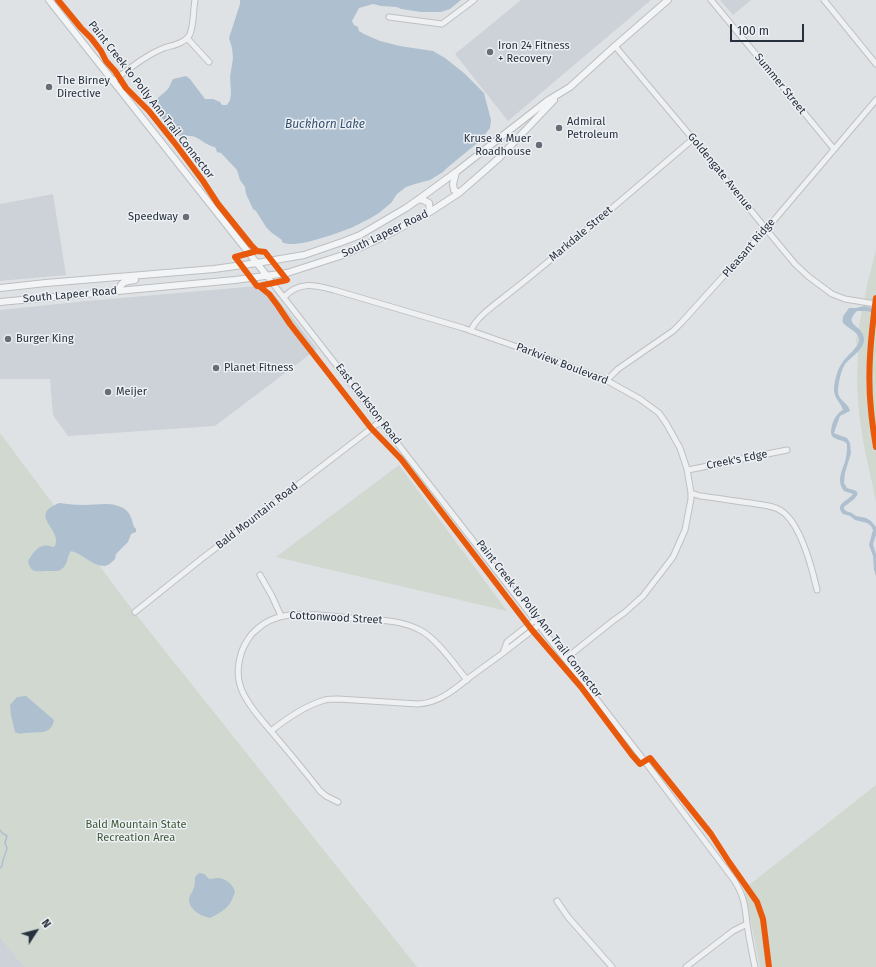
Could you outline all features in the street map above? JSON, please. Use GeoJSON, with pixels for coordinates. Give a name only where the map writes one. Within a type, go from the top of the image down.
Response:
{"type":"FeatureCollection","features":[{"type":"Feature","properties":{"kind":"main road"},"geometry":{"type":"LineString","coordinates":[[49,0],[267,276]]}},
{"type":"Feature","properties":{"kind":"main road","name":"South Lapeer Road"},"geometry":{"type":"LineString","coordinates":[[0,302],[267,276],[287,273],[343,255],[385,236],[430,212],[459,193],[499,158],[560,94],[668,0]]}},
{"type":"Feature","properties":{"kind":"main road","name":"South Lapeer Road"},"geometry":{"type":"LineString","coordinates":[[0,288],[214,269],[304,255],[342,242],[360,235],[406,208],[456,172],[548,101],[560,94]]}},
{"type":"Feature","properties":{"kind":"main road"},"geometry":{"type":"LineString","coordinates":[[456,172],[453,184],[454,190],[459,193]]}},
{"type":"Feature","properties":{"kind":"main road"},"geometry":{"type":"LineString","coordinates":[[419,199],[428,203],[430,212]]}},
{"type":"Feature","properties":{"kind":"main road"},"geometry":{"type":"LineString","coordinates":[[119,291],[119,286],[125,282],[180,276],[189,272]]}},
{"type":"Feature","properties":{"kind":"main road"},"geometry":{"type":"LineString","coordinates":[[75,295],[76,281]]}},
{"type":"Feature","properties":{"kind":"street"},"geometry":{"type":"LineString","coordinates":[[113,81],[145,58],[164,48],[182,43],[188,38],[191,32],[195,0]]}},
{"type":"Feature","properties":{"kind":"street"},"geometry":{"type":"LineString","coordinates":[[388,17],[442,24],[474,0]]}},
{"type":"Feature","properties":{"kind":"street","name":"Summer Street"},"geometry":{"type":"LineString","coordinates":[[711,0],[834,149]]}},
{"type":"Feature","properties":{"kind":"street"},"geometry":{"type":"LineString","coordinates":[[824,0],[876,64]]}},
{"type":"Feature","properties":{"kind":"street"},"geometry":{"type":"LineString","coordinates":[[188,38],[209,62]]}},
{"type":"Feature","properties":{"kind":"street","name":"Goldengate Avenue"},"geometry":{"type":"LineString","coordinates":[[615,46],[795,264],[809,277],[832,294],[845,299],[876,304]]}},
{"type":"Feature","properties":{"kind":"street","name":"Pleasant Ridge"},"geometry":{"type":"LineString","coordinates":[[607,380],[618,369],[673,331],[682,322],[766,229],[876,100]]}},
{"type":"Feature","properties":{"kind":"street","name":"Markdale Street"},"geometry":{"type":"LineString","coordinates":[[471,331],[477,320],[552,260],[693,139]]}},
{"type":"Feature","properties":{"kind":"street","name":"East Clarkston Road"},"geometry":{"type":"LineString","coordinates":[[267,276],[640,755],[734,880],[742,894],[745,904],[755,967]]}},
{"type":"Feature","properties":{"kind":"street","name":"Parkview Boulevard"},"geometry":{"type":"LineString","coordinates":[[284,297],[296,287],[313,285],[471,331],[607,380],[640,399],[659,413],[673,434],[688,470],[692,493],[685,530],[673,557],[643,596],[624,613],[565,659]]}},
{"type":"Feature","properties":{"kind":"street","name":"Bald Mountain Road"},"geometry":{"type":"LineString","coordinates":[[135,612],[205,556],[381,421]]}},
{"type":"Feature","properties":{"kind":"street","name":"Creek's Edge"},"geometry":{"type":"LineString","coordinates":[[688,470],[787,450]]}},
{"type":"Feature","properties":{"kind":"street"},"geometry":{"type":"LineString","coordinates":[[692,493],[700,496],[779,509],[789,518],[804,544],[817,590]]}},
{"type":"Feature","properties":{"kind":"street"},"geometry":{"type":"LineString","coordinates":[[260,575],[281,616]]}},
{"type":"Feature","properties":{"kind":"street","name":"Cottonwood Street"},"geometry":{"type":"LineString","coordinates":[[338,802],[320,791],[252,707],[240,686],[239,658],[244,645],[253,632],[263,624],[278,616],[290,614],[390,621],[405,624],[430,636],[467,680]]}},
{"type":"Feature","properties":{"kind":"street"},"geometry":{"type":"LineString","coordinates":[[503,653],[507,642],[535,620]]}},
{"type":"Feature","properties":{"kind":"street"},"geometry":{"type":"LineString","coordinates":[[271,731],[285,720],[326,699],[406,704],[425,704],[436,701],[452,692],[539,625]]}},
{"type":"Feature","properties":{"kind":"street"},"geometry":{"type":"LineString","coordinates":[[557,901],[568,917],[612,967]]}},
{"type":"Feature","properties":{"kind":"street"},"geometry":{"type":"LineString","coordinates":[[686,967],[733,931],[747,924]]}},
{"type":"Feature","properties":{"kind":"shaded area"},"geometry":{"type":"Polygon","coordinates":[[[521,0],[651,0],[508,121],[455,54],[521,0]]]}},
{"type":"Feature","properties":{"kind":"shaded area"},"geometry":{"type":"Polygon","coordinates":[[[720,0],[751,0],[733,15],[720,0]]]}},
{"type":"Feature","properties":{"kind":"shaded area"},"geometry":{"type":"Polygon","coordinates":[[[53,194],[66,275],[0,281],[0,204],[53,194]]]}},
{"type":"Feature","properties":{"kind":"shaded area"},"geometry":{"type":"Polygon","coordinates":[[[257,286],[272,292],[317,349],[215,426],[68,436],[53,415],[50,379],[0,379],[0,310],[257,286]]]}},
{"type":"Feature","properties":{"kind":"shaded area"},"geometry":{"type":"Polygon","coordinates":[[[0,937],[25,967],[0,967],[0,937]]]}},
{"type":"Feature","properties":{"kind":"green space"},"geometry":{"type":"Polygon","coordinates":[[[876,250],[876,502],[863,441],[859,413],[857,382],[858,354],[856,341],[876,250]]]}},
{"type":"Feature","properties":{"kind":"green space","name":"Bald Mountain State Recreation Area"},"geometry":{"type":"Polygon","coordinates":[[[0,433],[134,612],[417,967],[25,967],[0,937],[0,433]]]}},
{"type":"Feature","properties":{"kind":"green space"},"geometry":{"type":"Polygon","coordinates":[[[399,465],[507,611],[276,557],[399,465]]]}},
{"type":"Feature","properties":{"kind":"green space"},"geometry":{"type":"Polygon","coordinates":[[[876,785],[876,967],[760,967],[744,889],[876,785]]]}},
{"type":"Feature","properties":{"kind":"water","name":"Buckhorn Lake"},"geometry":{"type":"Polygon","coordinates":[[[240,0],[461,0],[450,9],[441,12],[421,12],[373,4],[359,8],[352,21],[354,25],[358,27],[359,31],[380,41],[400,46],[433,51],[445,58],[464,73],[484,93],[491,120],[490,128],[481,140],[443,172],[430,180],[406,187],[397,194],[391,203],[369,219],[351,228],[316,240],[296,244],[282,242],[282,240],[266,227],[256,211],[253,209],[237,170],[221,153],[217,152],[215,147],[197,138],[192,136],[170,137],[162,128],[166,123],[157,113],[154,105],[156,100],[168,89],[173,79],[186,76],[205,99],[213,99],[220,102],[222,105],[227,105],[231,94],[230,77],[233,58],[229,38],[240,0]]]}},
{"type":"Feature","properties":{"kind":"water"},"geometry":{"type":"Polygon","coordinates":[[[864,306],[876,309],[876,313],[857,311],[853,316],[852,322],[863,334],[864,339],[862,347],[846,363],[842,371],[838,394],[848,406],[850,411],[840,416],[834,433],[847,438],[850,443],[851,453],[845,473],[844,483],[847,488],[854,490],[858,494],[844,507],[844,509],[856,516],[866,518],[876,527],[876,535],[873,544],[876,554],[876,576],[873,556],[869,545],[873,530],[871,526],[843,514],[840,508],[841,505],[853,494],[844,491],[840,482],[847,444],[844,441],[833,437],[831,432],[835,418],[843,410],[834,393],[836,376],[842,363],[856,348],[859,341],[856,333],[843,323],[843,318],[849,308],[864,306]]]}},
{"type":"Feature","properties":{"kind":"water"},"geometry":{"type":"Polygon","coordinates":[[[59,503],[81,505],[116,505],[126,510],[129,514],[136,532],[131,534],[128,542],[116,554],[115,559],[110,564],[104,566],[95,564],[71,551],[66,564],[60,570],[36,571],[31,569],[28,561],[38,548],[44,546],[55,546],[56,540],[46,518],[46,513],[50,508],[59,503]]]}},
{"type":"Feature","properties":{"kind":"water"},"geometry":{"type":"Polygon","coordinates":[[[26,696],[54,720],[47,731],[21,734],[15,732],[10,705],[17,697],[26,696]]]}},
{"type":"Feature","properties":{"kind":"water"},"geometry":{"type":"Polygon","coordinates":[[[199,873],[205,874],[210,879],[220,878],[226,880],[235,891],[229,905],[210,918],[196,912],[190,903],[189,898],[194,887],[195,877],[199,873]]]}},
{"type":"Feature","properties":{"kind":"waterway"},"geometry":{"type":"LineString","coordinates":[[0,830],[7,836],[5,843],[7,848],[2,866],[0,868]]}},
{"type":"Feature","properties":{"kind":"cycle path","name":"Paint Creek to Polly Ann Trail Connector"},"geometry":{"type":"LineString","coordinates":[[58,0],[91,38],[126,88],[149,111],[177,146],[218,204],[251,245],[257,251],[265,252],[287,280],[259,286],[269,294],[290,324],[371,428],[401,459],[532,630],[581,687],[632,755],[640,764],[650,758],[711,834],[757,902],[763,919],[769,967]]}},
{"type":"Feature","properties":{"kind":"cycle path"},"geometry":{"type":"LineString","coordinates":[[257,251],[235,257],[257,286],[259,286]]}},
{"type":"Feature","properties":{"kind":"cycle path"},"geometry":{"type":"LineString","coordinates":[[876,298],[871,340],[869,382],[871,415],[876,447]]}},
{"type":"Feature","properties":{"kind":"place","name":"Iron 24 Fitness + Recovery"},"geometry":{"type":"Point","coordinates":[490,52]}},
{"type":"Feature","properties":{"kind":"place","name":"The Birney Directive"},"geometry":{"type":"Point","coordinates":[49,87]}},
{"type":"Feature","properties":{"kind":"place","name":"Admiral Petroleum"},"geometry":{"type":"Point","coordinates":[559,128]}},
{"type":"Feature","properties":{"kind":"place","name":"Kruse & Muer Roadhouse"},"geometry":{"type":"Point","coordinates":[539,145]}},
{"type":"Feature","properties":{"kind":"place","name":"Speedway"},"geometry":{"type":"Point","coordinates":[186,217]}},
{"type":"Feature","properties":{"kind":"place","name":"Burger King"},"geometry":{"type":"Point","coordinates":[8,339]}},
{"type":"Feature","properties":{"kind":"place","name":"Planet Fitness"},"geometry":{"type":"Point","coordinates":[216,368]}},
{"type":"Feature","properties":{"kind":"place","name":"Meijer"},"geometry":{"type":"Point","coordinates":[108,392]}}]}
